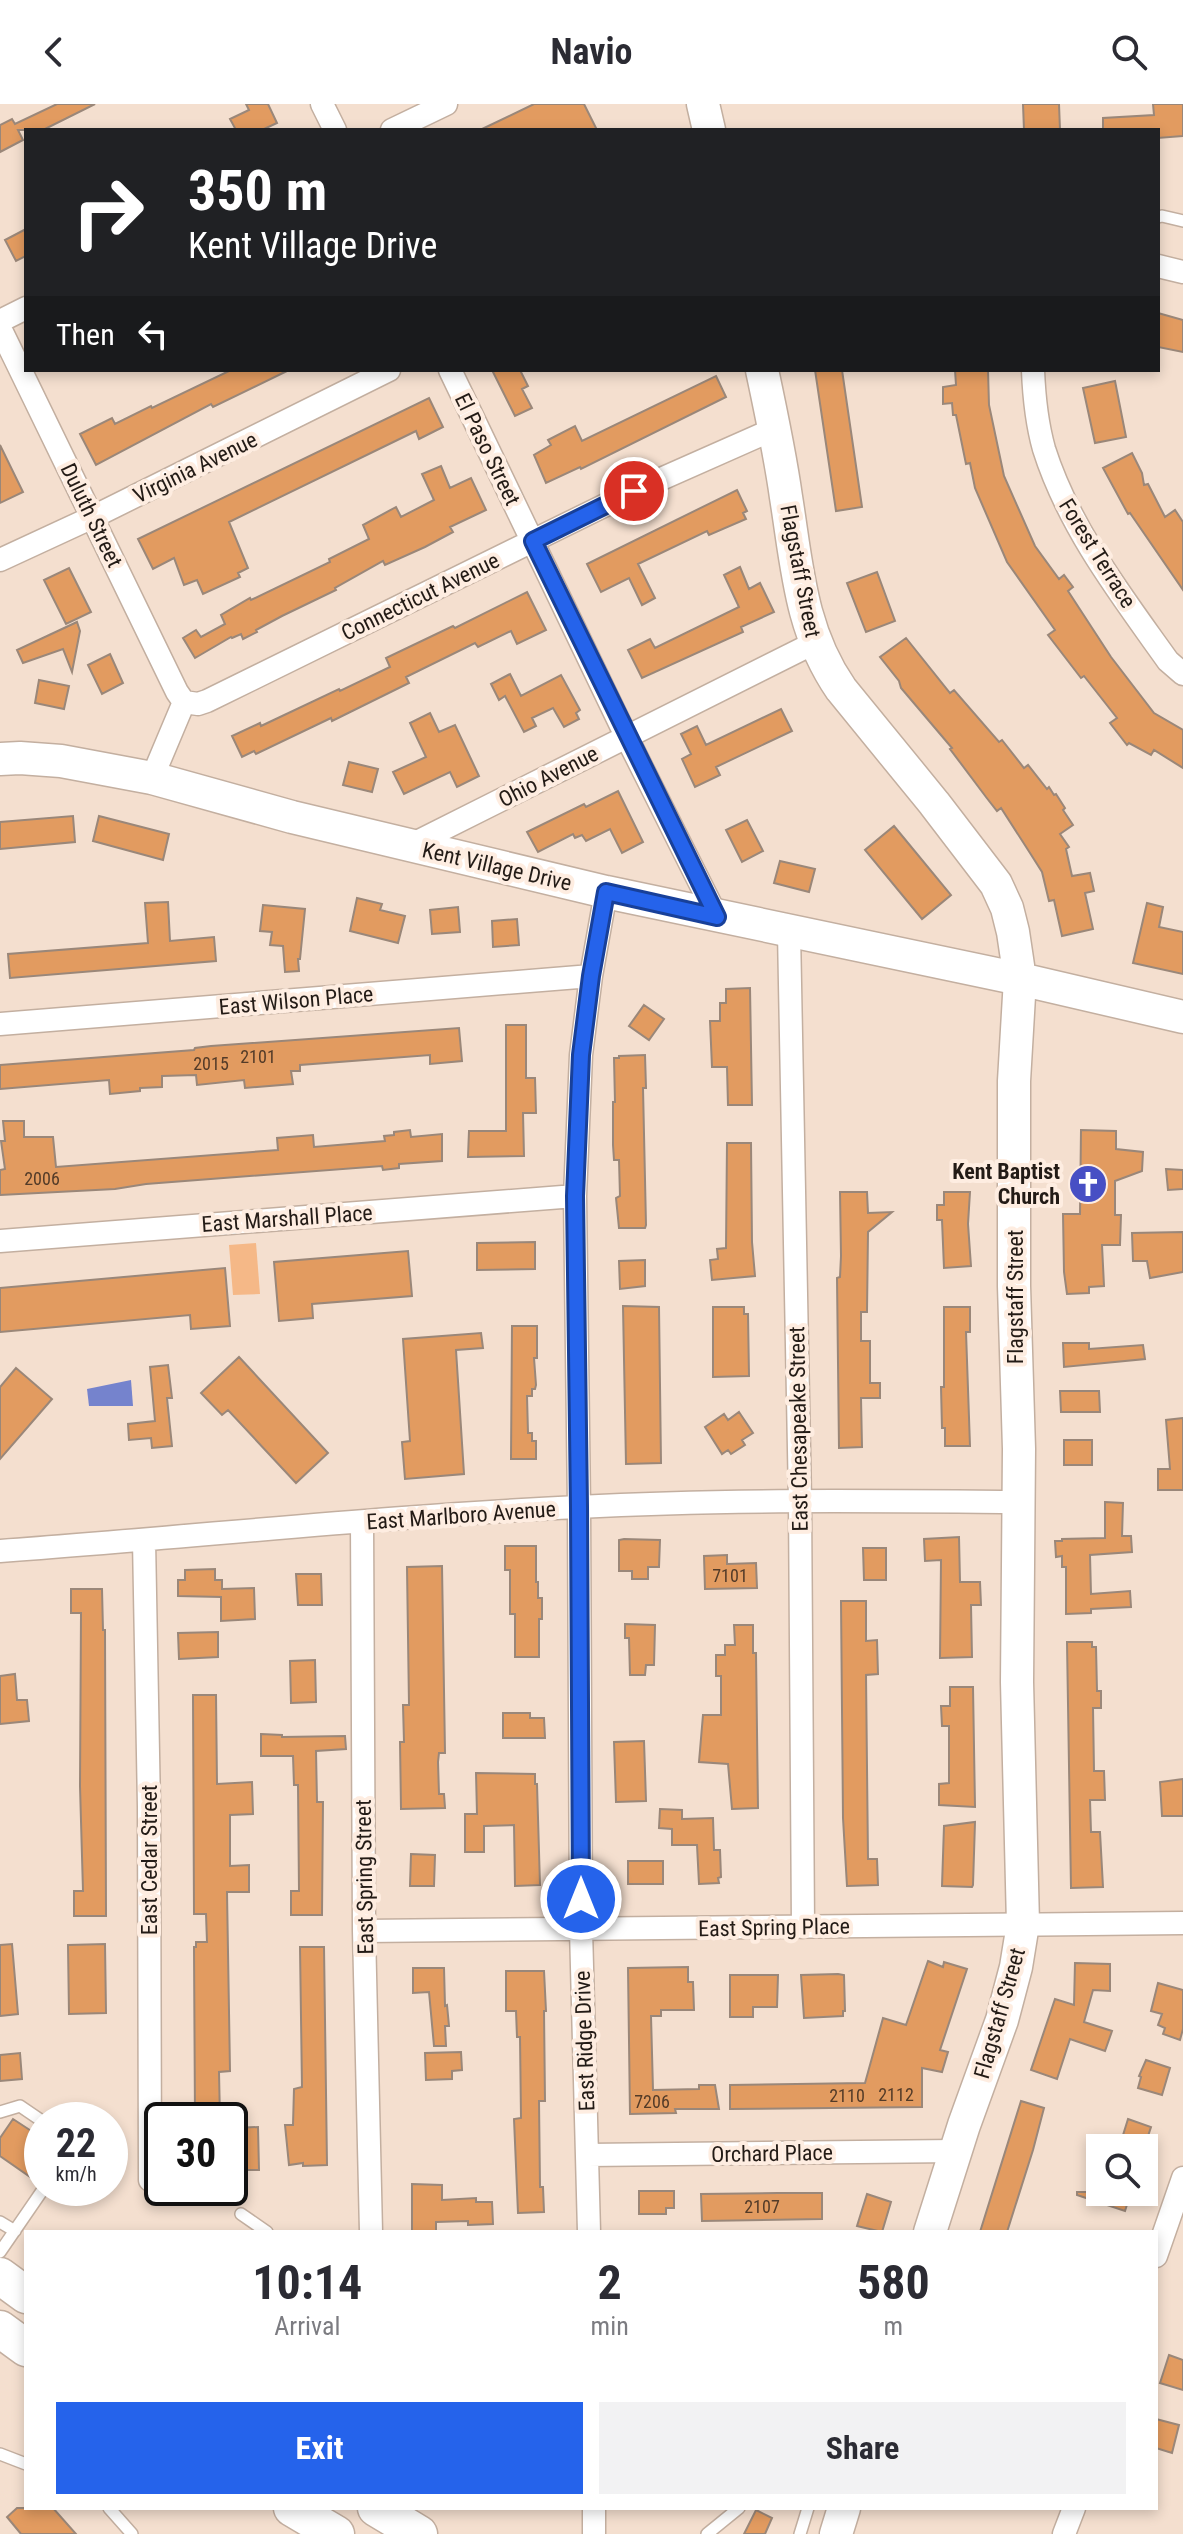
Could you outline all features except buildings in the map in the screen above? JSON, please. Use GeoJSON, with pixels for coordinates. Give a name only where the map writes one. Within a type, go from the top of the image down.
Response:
{"type":"FeatureCollection","features":[{"type":"Feature","properties":{"kind":"main road"},"geometry":{"type":"LineString","coordinates":[[0,2276],[24,2294]]}},
{"type":"Feature","properties":{"kind":"main road"},"geometry":{"type":"LineString","coordinates":[[0,2329],[24,2347]]}},
{"type":"Feature","properties":{"kind":"main road"},"geometry":{"type":"LineString","coordinates":[[296,2510],[334,2528]]}},
{"type":"Feature","properties":{"kind":"main road"},"geometry":{"type":"LineString","coordinates":[[379,2510],[419,2534]]}},
{"type":"Feature","properties":{"kind":"street"},"geometry":{"type":"LineString","coordinates":[[322,104],[334,128]]}},
{"type":"Feature","properties":{"kind":"street"},"geometry":{"type":"LineString","coordinates":[[396,128],[446,104]]}},
{"type":"Feature","properties":{"kind":"street"},"geometry":{"type":"LineString","coordinates":[[703,104],[709,128]]}},
{"type":"Feature","properties":{"kind":"street"},"geometry":{"type":"LineString","coordinates":[[1160,266],[1183,272]]}},
{"type":"Feature","properties":{"kind":"street"},"geometry":{"type":"LineString","coordinates":[[0,321],[24,309]]}},
{"type":"Feature","properties":{"kind":"street","name":"Duluth Street"},"geometry":{"type":"LineString","coordinates":[[0,328],[184,702]]}},
{"type":"Feature","properties":{"kind":"street","name":"Virginia Avenue"},"geometry":{"type":"LineString","coordinates":[[0,560],[385,372]]}},
{"type":"Feature","properties":{"kind":"street","name":"El Paso Street"},"geometry":{"type":"LineString","coordinates":[[451,372],[717,917]]}},
{"type":"Feature","properties":{"kind":"street","name":"Flagstaff Street"},"geometry":{"type":"LineString","coordinates":[[762,372],[804,609],[814,643],[841,689],[996,884],[1013,932],[1020,979],[1014,1081],[1014,1286],[1019,1502],[1017,1682],[1023,1924],[1002,2020],[931,2230]]}},
{"type":"Feature","properties":{"kind":"street","name":"Forest Terrace"},"geometry":{"type":"LineString","coordinates":[[1033,372],[1044,447],[1060,491],[1081,533],[1168,661],[1183,674]]}},
{"type":"Feature","properties":{"kind":"street","name":"Connecticut Avenue"},"geometry":{"type":"LineString","coordinates":[[184,702],[198,704],[207,701],[634,491],[774,429]]}},
{"type":"Feature","properties":{"kind":"street","name":"Ohio Avenue"},"geometry":{"type":"LineString","coordinates":[[411,845],[814,643]]}},
{"type":"Feature","properties":{"kind":"street"},"geometry":{"type":"LineString","coordinates":[[152,778],[184,702]]}},
{"type":"Feature","properties":{"kind":"street","name":"Kent Village Drive"},"geometry":{"type":"LineString","coordinates":[[0,759],[61,761],[152,778],[292,817],[606,892],[1020,979],[1183,1017]]}},
{"type":"Feature","properties":{"kind":"street","name":"East Ridge Drive"},"geometry":{"type":"LineString","coordinates":[[589,2230],[581,1929],[575,1196],[577,1103],[591,976],[606,892]]}},
{"type":"Feature","properties":{"kind":"street","name":"East Chesapeake Street"},"geometry":{"type":"LineString","coordinates":[[789,932],[800,1501],[803,1927]]}},
{"type":"Feature","properties":{"kind":"street","name":"East Wilson Place"},"geometry":{"type":"LineString","coordinates":[[0,1024],[591,976]]}},
{"type":"Feature","properties":{"kind":"street","name":"East Marshall Place"},"geometry":{"type":"LineString","coordinates":[[0,1241],[575,1196]]}},
{"type":"Feature","properties":{"kind":"street","name":"East Marlboro Avenue"},"geometry":{"type":"LineString","coordinates":[[0,1551],[579,1507],[800,1501],[1019,1502]]}},
{"type":"Feature","properties":{"kind":"street","name":"East Spring Street"},"geometry":{"type":"LineString","coordinates":[[362,1522],[364,1931],[371,2230]]}},
{"type":"Feature","properties":{"kind":"street","name":"East Cedar Street"},"geometry":{"type":"LineString","coordinates":[[144,1540],[150,2102]]}},
{"type":"Feature","properties":{"kind":"street","name":"East Spring Place"},"geometry":{"type":"LineString","coordinates":[[364,1931],[1183,1923]]}},
{"type":"Feature","properties":{"kind":"street","name":"Orchard Place"},"geometry":{"type":"LineString","coordinates":[[588,2155],[956,2151]]}},
{"type":"Feature","properties":{"kind":"street"},"geometry":{"type":"LineString","coordinates":[[1158,2250],[1183,2178]]}},
{"type":"Feature","properties":{"kind":"street"},"geometry":{"type":"LineString","coordinates":[[594,2510],[594,2534]]}},
{"type":"Feature","properties":{"kind":"street"},"geometry":{"type":"LineString","coordinates":[[836,2534],[843,2510]]}},
{"type":"Feature","properties":{"kind":"street"},"geometry":{"type":"LineString","coordinates":[[1064,2534],[1073,2510]]}},
{"type":"Feature","properties":{"kind":"lane"},"geometry":{"type":"LineString","coordinates":[[1160,216],[1183,221]]}},
{"type":"Feature","properties":{"kind":"lane"},"geometry":{"type":"LineString","coordinates":[[0,2112],[20,2106],[24,2109]]}},
{"type":"Feature","properties":{"kind":"lane"},"geometry":{"type":"LineString","coordinates":[[0,2252],[32,2206]]}},
{"type":"Feature","properties":{"kind":"lane"},"geometry":{"type":"LineString","coordinates":[[241,2214],[264,2230]]}},
{"type":"Feature","properties":{"kind":"lane"},"geometry":{"type":"LineString","coordinates":[[0,2222],[15,2231]]}},
{"type":"Feature","properties":{"kind":"lane"},"geometry":{"type":"LineString","coordinates":[[0,2454],[24,2463]]}},
{"type":"Feature","properties":{"kind":"lane"},"geometry":{"type":"LineString","coordinates":[[111,2510],[132,2534]]}},
{"type":"Feature","properties":{"kind":"lane"},"geometry":{"type":"LineString","coordinates":[[707,2534],[737,2510]]}},
{"type":"Feature","properties":{"kind":"lane"},"geometry":{"type":"LineString","coordinates":[[800,2534],[807,2510]]}},
{"type":"Feature","properties":{"kind":"shaded area"},"geometry":{"type":"Polygon","coordinates":[[[256,1243],[260,1294],[233,1295],[229,1245],[256,1243]]]}},
{"type":"Feature","properties":{"kind":"water"},"geometry":{"type":"Polygon","coordinates":[[[131,1380],[133,1406],[89,1406],[87,1389],[131,1380]]]}},
{"type":"Feature","properties":{"kind":"place","name":"Kent Baptist Church"},"geometry":{"type":"Point","coordinates":[1088,1184]}},
{"type":"Feature","properties":{"kind":"route"},"geometry":{"type":"LineString","coordinates":[[581,1899],[575,1196],[577,1103],[591,976],[606,892],[717,917],[533,541],[634,491]]}}]}
